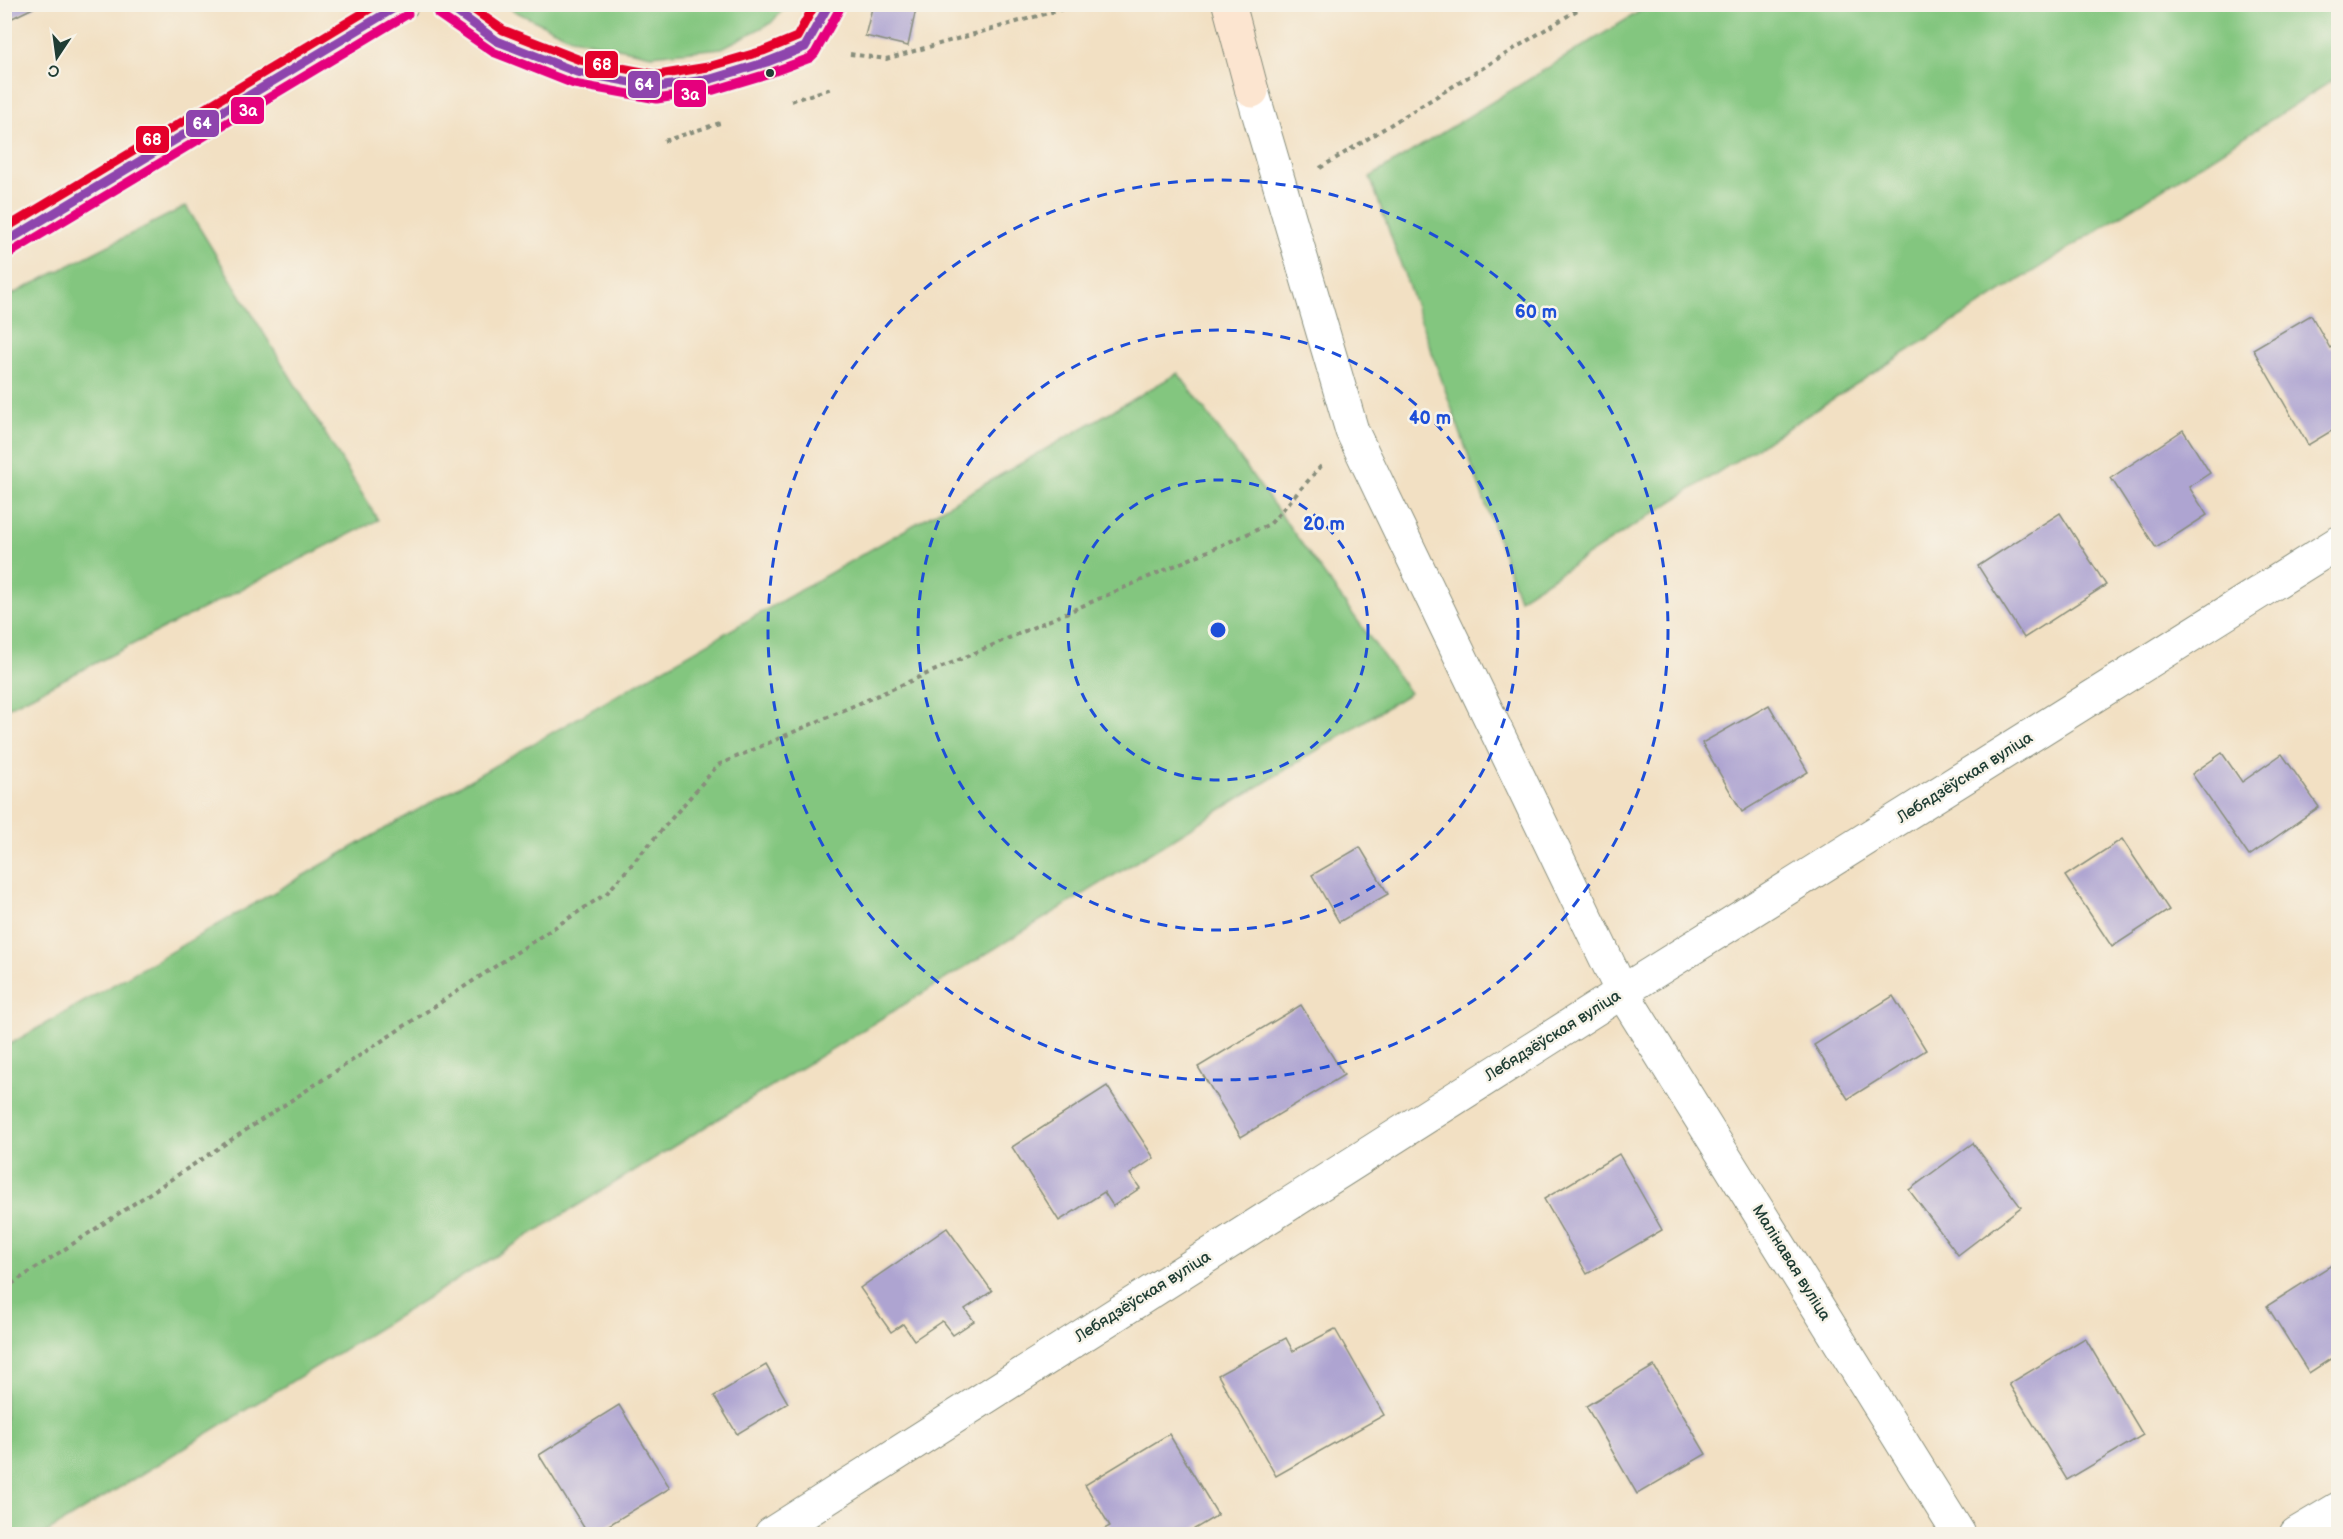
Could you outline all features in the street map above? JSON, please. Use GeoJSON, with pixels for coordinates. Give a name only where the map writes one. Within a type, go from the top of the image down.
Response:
{"type":"FeatureCollection","features":[{"type":"Feature","properties":{"kind":"street"},"geometry":{"type":"LineString","coordinates":[[4,243],[402,4]]}},
{"type":"Feature","properties":{"kind":"street","name":"Малінавая вуліца"},"geometry":{"type":"LineString","coordinates":[[1229,4],[1252,91],[1352,431],[1623,992],[1959,1534]]}},
{"type":"Feature","properties":{"kind":"street","name":"Лебядзёўская вуліца"},"geometry":{"type":"LineString","coordinates":[[771,1534],[1623,992],[2338,543]]}},
{"type":"Feature","properties":{"kind":"street"},"geometry":{"type":"LineString","coordinates":[[2296,1534],[2338,1509]]}},
{"type":"Feature","properties":{"kind":"lane"},"geometry":{"type":"LineString","coordinates":[[445,4],[497,41],[507,45],[577,72],[658,87],[711,79],[767,62],[805,47],[829,4]]}},
{"type":"Feature","properties":{"kind":"path"},"geometry":{"type":"LineString","coordinates":[[805,47],[886,59],[1080,4]]}},
{"type":"Feature","properties":{"kind":"path"},"geometry":{"type":"LineString","coordinates":[[1281,191],[1587,4]]}},
{"type":"Feature","properties":{"kind":"path"},"geometry":{"type":"LineString","coordinates":[[4,1289],[607,893],[718,765],[1270,524],[1352,431]]}},
{"type":"Feature","properties":{"kind":"green space"},"geometry":{"type":"Polygon","coordinates":[[[511,4],[787,5],[771,23],[722,48],[651,55],[571,38],[512,10],[511,4]]]}},
{"type":"Feature","properties":{"kind":"green space"},"geometry":{"type":"Polygon","coordinates":[[[1650,5],[2338,5],[2338,77],[1519,599],[1370,177],[1650,5]]]}},
{"type":"Feature","properties":{"kind":"green space"},"geometry":{"type":"Polygon","coordinates":[[[186,206],[378,520],[5,709],[5,298],[186,206]]]}},
{"type":"Feature","properties":{"kind":"green space"},"geometry":{"type":"Polygon","coordinates":[[[1178,373],[1410,693],[44,1534],[5,1534],[5,1047],[1178,373]]]}},
{"type":"Feature","properties":{"kind":"building"},"geometry":{"type":"Polygon","coordinates":[[[4,4],[34,4],[35,7],[4,22],[4,4]]]}},
{"type":"Feature","properties":{"kind":"building"},"geometry":{"type":"Polygon","coordinates":[[[873,4],[917,4],[908,46],[865,36],[873,4]]]}},
{"type":"Feature","properties":{"kind":"building"},"geometry":{"type":"Polygon","coordinates":[[[2311,315],[2330,348],[2338,343],[2338,427],[2308,445],[2253,349],[2311,315]]]}},
{"type":"Feature","properties":{"kind":"building"},"geometry":{"type":"Polygon","coordinates":[[[2183,430],[2210,473],[2189,487],[2207,515],[2156,548],[2111,478],[2183,430]]]}},
{"type":"Feature","properties":{"kind":"building"},"geometry":{"type":"Polygon","coordinates":[[[2060,513],[2106,585],[2024,638],[1978,566],[2060,513]]]}},
{"type":"Feature","properties":{"kind":"building"},"geometry":{"type":"Polygon","coordinates":[[[1769,705],[1808,772],[1742,812],[1702,743],[1769,705]]]}},
{"type":"Feature","properties":{"kind":"building"},"geometry":{"type":"Polygon","coordinates":[[[2222,753],[2242,782],[2282,754],[2319,807],[2249,856],[2192,774],[2222,753]]]}},
{"type":"Feature","properties":{"kind":"building"},"geometry":{"type":"Polygon","coordinates":[[[2122,839],[2169,910],[2112,947],[2065,876],[2122,839]]]}},
{"type":"Feature","properties":{"kind":"building"},"geometry":{"type":"Polygon","coordinates":[[[1360,847],[1388,894],[1339,922],[1312,875],[1360,847]]]}},
{"type":"Feature","properties":{"kind":"building"},"geometry":{"type":"Polygon","coordinates":[[[1893,996],[1926,1050],[1848,1099],[1814,1045],[1893,996]]]}},
{"type":"Feature","properties":{"kind":"building"},"geometry":{"type":"Polygon","coordinates":[[[1301,1005],[1344,1075],[1241,1137],[1198,1067],[1301,1005]]]}},
{"type":"Feature","properties":{"kind":"building"},"geometry":{"type":"Polygon","coordinates":[[[1107,1086],[1154,1158],[1130,1174],[1140,1188],[1113,1206],[1104,1192],[1059,1221],[1012,1147],[1107,1086]]]}},
{"type":"Feature","properties":{"kind":"building"},"geometry":{"type":"Polygon","coordinates":[[[1973,1143],[2021,1207],[1958,1255],[1909,1190],[1973,1143]]]}},
{"type":"Feature","properties":{"kind":"building"},"geometry":{"type":"Polygon","coordinates":[[[1619,1154],[1662,1230],[1587,1274],[1544,1199],[1619,1154]]]}},
{"type":"Feature","properties":{"kind":"building"},"geometry":{"type":"Polygon","coordinates":[[[947,1228],[992,1291],[965,1309],[974,1321],[953,1335],[942,1321],[914,1340],[903,1324],[891,1332],[860,1288],[947,1228]]]}},
{"type":"Feature","properties":{"kind":"building"},"geometry":{"type":"Polygon","coordinates":[[[2338,1261],[2338,1354],[2309,1373],[2267,1306],[2338,1261]]]}},
{"type":"Feature","properties":{"kind":"building"},"geometry":{"type":"Polygon","coordinates":[[[1335,1329],[1384,1415],[1276,1476],[1218,1375],[1286,1338],[1293,1351],[1335,1329]]]}},
{"type":"Feature","properties":{"kind":"building"},"geometry":{"type":"Polygon","coordinates":[[[2085,1338],[2143,1435],[2067,1480],[2009,1384],[2085,1338]]]}},
{"type":"Feature","properties":{"kind":"building"},"geometry":{"type":"Polygon","coordinates":[[[766,1365],[788,1403],[737,1434],[714,1396],[766,1365]]]}},
{"type":"Feature","properties":{"kind":"building"},"geometry":{"type":"Polygon","coordinates":[[[1654,1366],[1706,1454],[1637,1494],[1586,1406],[1654,1366]]]}},
{"type":"Feature","properties":{"kind":"building"},"geometry":{"type":"Polygon","coordinates":[[[619,1405],[670,1488],[594,1534],[588,1534],[539,1455],[619,1405]]]}},
{"type":"Feature","properties":{"kind":"building"},"geometry":{"type":"Polygon","coordinates":[[[1169,1434],[1218,1515],[1186,1534],[1095,1534],[1110,1526],[1085,1485],[1169,1434]]]}},
{"type":"Feature","properties":{"kind":"transit line","name":"68"},"geometry":{"type":"LineString","coordinates":[[4,229],[378,4]]}},
{"type":"Feature","properties":{"kind":"transit line","name":"64"},"geometry":{"type":"LineString","coordinates":[[4,243],[401,4]]}},
{"type":"Feature","properties":{"kind":"transit line","name":"64"},"geometry":{"type":"LineString","coordinates":[[446,4],[497,41],[577,72],[658,87],[711,79],[767,62],[805,47],[829,4]]}},
{"type":"Feature","properties":{"kind":"transit line","name":"68"},"geometry":{"type":"LineString","coordinates":[[466,4],[503,30],[580,60],[658,75],[708,67],[763,51],[797,37],[815,4]]}},
{"type":"Feature","properties":{"kind":"transit line","name":"3а"},"geometry":{"type":"LineString","coordinates":[[438,14],[493,52],[574,84],[657,99],[714,90],[810,58],[839,10]]}},
{"type":"Feature","properties":{"kind":"transit line","name":"3а"},"geometry":{"type":"LineString","coordinates":[[10,253],[408,14]]}}]}
